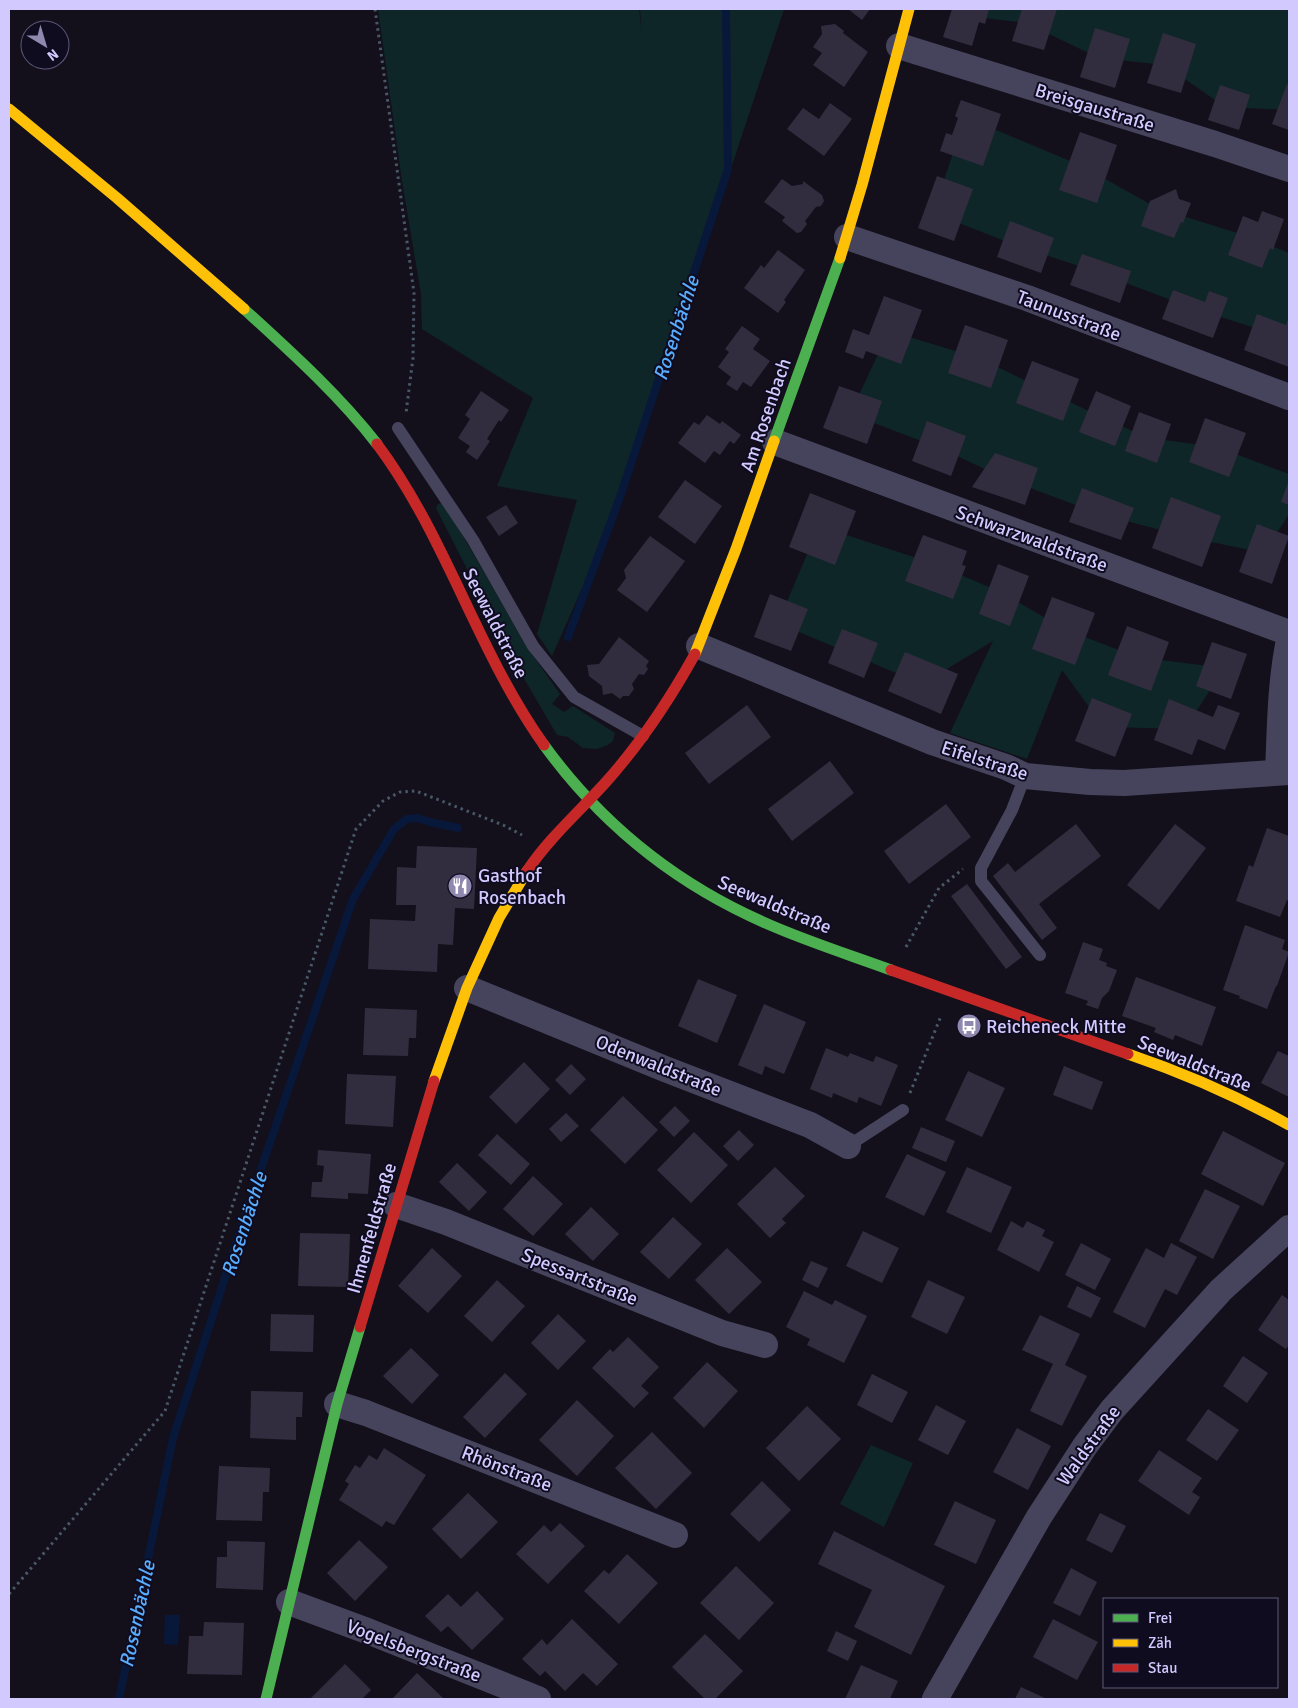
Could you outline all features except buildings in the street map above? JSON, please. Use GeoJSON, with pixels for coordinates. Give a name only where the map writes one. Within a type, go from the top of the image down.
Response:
{"type":"FeatureCollection","features":[{"type":"Feature","properties":{"kind":"street","name":"Am Rosenbach"},"geometry":{"type":"LineString","coordinates":[[588,800],[607,781],[643,736],[681,679],[699,646],[775,442],[847,237],[909,9]]}},
{"type":"Feature","properties":{"kind":"street","name":"Breisgaustraße"},"geometry":{"type":"LineString","coordinates":[[899,46],[1215,144],[1289,169]]}},
{"type":"Feature","properties":{"kind":"street","name":"Seewaldstraße"},"geometry":{"type":"LineString","coordinates":[[9,108],[179,251],[310,371],[429,497],[482,637],[518,706],[550,754],[588,800],[634,843],[678,877],[714,899],[771,926],[1187,1076],[1248,1103],[1289,1125]]}},
{"type":"Feature","properties":{"kind":"street","name":"Taunusstraße"},"geometry":{"type":"LineString","coordinates":[[847,237],[1027,298],[1289,397]]}},
{"type":"Feature","properties":{"kind":"street","name":"Schwarzwaldstraße"},"geometry":{"type":"LineString","coordinates":[[775,442],[1289,633]]}},
{"type":"Feature","properties":{"kind":"street"},"geometry":{"type":"LineString","coordinates":[[1284,772],[1281,699],[1284,665],[1289,640]]}},
{"type":"Feature","properties":{"kind":"street","name":"Eifelstraße"},"geometry":{"type":"LineString","coordinates":[[699,646],[932,742],[1026,776],[1124,783],[1284,772]]}},
{"type":"Feature","properties":{"kind":"street","name":"Ihmenfeldstraße"},"geometry":{"type":"LineString","coordinates":[[266,1699],[337,1404],[444,1049],[467,988],[499,918],[518,884],[544,847],[588,800]]}},
{"type":"Feature","properties":{"kind":"street","name":"Odenwaldstraße"},"geometry":{"type":"LineString","coordinates":[[467,988],[665,1069],[810,1125],[848,1146]]}},
{"type":"Feature","properties":{"kind":"street","name":"Spessartstraße"},"geometry":{"type":"LineString","coordinates":[[396,1204],[446,1222],[722,1333],[765,1345]]}},
{"type":"Feature","properties":{"kind":"street","name":"Waldstraße"},"geometry":{"type":"LineString","coordinates":[[935,1699],[1039,1516],[1112,1410],[1221,1290],[1289,1228]]}},
{"type":"Feature","properties":{"kind":"street","name":"Rhönstraße"},"geometry":{"type":"LineString","coordinates":[[337,1404],[366,1413],[675,1535]]}},
{"type":"Feature","properties":{"kind":"street","name":"Vogelsbergstraße"},"geometry":{"type":"LineString","coordinates":[[289,1602],[455,1665],[538,1699]]}},
{"type":"Feature","properties":{"kind":"lane"},"geometry":{"type":"LineString","coordinates":[[398,428],[429,497],[473,540],[533,646],[574,697],[643,736]]}},
{"type":"Feature","properties":{"kind":"lane"},"geometry":{"type":"LineString","coordinates":[[1026,776],[1012,810],[981,868],[981,881],[1040,955]]}},
{"type":"Feature","properties":{"kind":"lane"},"geometry":{"type":"LineString","coordinates":[[848,1146],[903,1110]]}},
{"type":"Feature","properties":{"kind":"path"},"geometry":{"type":"LineString","coordinates":[[376,9],[414,293],[413,358],[406,418],[398,428]]}},
{"type":"Feature","properties":{"kind":"path"},"geometry":{"type":"LineString","coordinates":[[9,1594],[165,1411],[356,829],[383,801],[400,792],[416,791],[503,825],[544,847]]}},
{"type":"Feature","properties":{"kind":"path"},"geometry":{"type":"LineString","coordinates":[[894,971],[906,944],[939,888],[964,868],[981,868]]}},
{"type":"Feature","properties":{"kind":"path"},"geometry":{"type":"LineString","coordinates":[[903,1110],[952,991]]}},
{"type":"Feature","properties":{"kind":"green space"},"geometry":{"type":"Polygon","coordinates":[[[378,9],[639,9],[642,34],[640,9],[784,9],[618,507],[552,656],[537,634],[577,500],[497,486],[533,398],[422,329],[421,294],[402,181],[378,9]]]}},
{"type":"Feature","properties":{"kind":"green space"},"geometry":{"type":"Polygon","coordinates":[[[968,9],[1289,9],[1289,110],[1225,107],[1165,65],[1099,58],[1026,23],[960,15],[968,9]]]}},
{"type":"Feature","properties":{"kind":"green space"},"geometry":{"type":"Polygon","coordinates":[[[965,117],[1082,166],[1157,208],[1247,236],[1289,253],[1289,339],[1187,306],[1094,271],[1018,246],[933,213],[965,117]]]}},
{"type":"Feature","properties":{"kind":"green space"},"geometry":{"type":"Polygon","coordinates":[[[889,331],[979,358],[1105,419],[1149,438],[1217,447],[1289,474],[1289,514],[1264,553],[1183,536],[1100,514],[1006,479],[940,448],[850,414],[889,331]]]}},
{"type":"Feature","properties":{"kind":"green space"},"geometry":{"type":"Polygon","coordinates":[[[441,503],[445,505],[529,650],[560,694],[552,704],[564,712],[573,706],[615,733],[613,741],[608,745],[597,749],[583,748],[568,737],[557,735],[515,663],[436,508],[441,503]]]}},
{"type":"Feature","properties":{"kind":"green space"},"geometry":{"type":"Polygon","coordinates":[[[819,526],[935,564],[1003,593],[1064,629],[1137,657],[1224,668],[1185,729],[1104,727],[1062,670],[1027,759],[950,733],[993,641],[922,684],[778,623],[819,526]]]}},
{"type":"Feature","properties":{"kind":"green space"},"geometry":{"type":"Polygon","coordinates":[[[871,1445],[913,1463],[884,1527],[840,1504],[871,1445]]]}},
{"type":"Feature","properties":{"kind":"water"},"geometry":{"type":"Polygon","coordinates":[[[165,1615],[180,1615],[178,1645],[164,1644],[165,1615]]]}},
{"type":"Feature","properties":{"kind":"waterway","name":"Rosenbächle"},"geometry":{"type":"LineString","coordinates":[[568,637],[620,497],[728,169],[726,9]]}},
{"type":"Feature","properties":{"kind":"waterway","name":"Rosenbächle"},"geometry":{"type":"LineString","coordinates":[[119,1699],[173,1438],[244,1219],[353,899],[394,829],[407,819],[418,818],[458,828]]}},
{"type":"Feature","properties":{"kind":"traffic: fast"},"geometry":{"type":"LineString","coordinates":[[774,441],[840,258]]}},
{"type":"Feature","properties":{"kind":"traffic: fast"},"geometry":{"type":"LineString","coordinates":[[244,309],[330,391],[377,444]]}},
{"type":"Feature","properties":{"kind":"traffic: fast"},"geometry":{"type":"LineString","coordinates":[[544,745],[591,801],[617,827],[674,872],[704,892],[770,925],[891,970]]}},
{"type":"Feature","properties":{"kind":"traffic: fast"},"geometry":{"type":"LineString","coordinates":[[266,1699],[337,1404],[360,1327]]}},
{"type":"Feature","properties":{"kind":"traffic: slow"},"geometry":{"type":"LineString","coordinates":[[840,258],[862,185],[909,9]]}},
{"type":"Feature","properties":{"kind":"traffic: slow"},"geometry":{"type":"LineString","coordinates":[[9,109],[117,198],[244,309]]}},
{"type":"Feature","properties":{"kind":"traffic: slow"},"geometry":{"type":"LineString","coordinates":[[695,654],[736,549],[774,441]]}},
{"type":"Feature","properties":{"kind":"traffic: slow"},"geometry":{"type":"LineString","coordinates":[[434,1081],[467,988],[499,918],[527,871]]}},
{"type":"Feature","properties":{"kind":"traffic: slow"},"geometry":{"type":"LineString","coordinates":[[1128,1054],[1210,1086],[1250,1104],[1289,1125]]}},
{"type":"Feature","properties":{"kind":"traffic: jam"},"geometry":{"type":"LineString","coordinates":[[377,444],[401,479],[423,517],[499,671],[520,709],[544,745]]}},
{"type":"Feature","properties":{"kind":"traffic: jam"},"geometry":{"type":"LineString","coordinates":[[527,871],[555,836],[606,782],[643,737],[695,654]]}},
{"type":"Feature","properties":{"kind":"traffic: jam"},"geometry":{"type":"LineString","coordinates":[[891,970],[1128,1054]]}},
{"type":"Feature","properties":{"kind":"traffic: jam"},"geometry":{"type":"LineString","coordinates":[[360,1327],[434,1081]]}},
{"type":"Feature","properties":{"kind":"place","name":"Gasthof Rosenbach"},"geometry":{"type":"Point","coordinates":[460,886]}},
{"type":"Feature","properties":{"kind":"place","name":"Reicheneck Mitte"},"geometry":{"type":"Point","coordinates":[969,1026]}}]}
